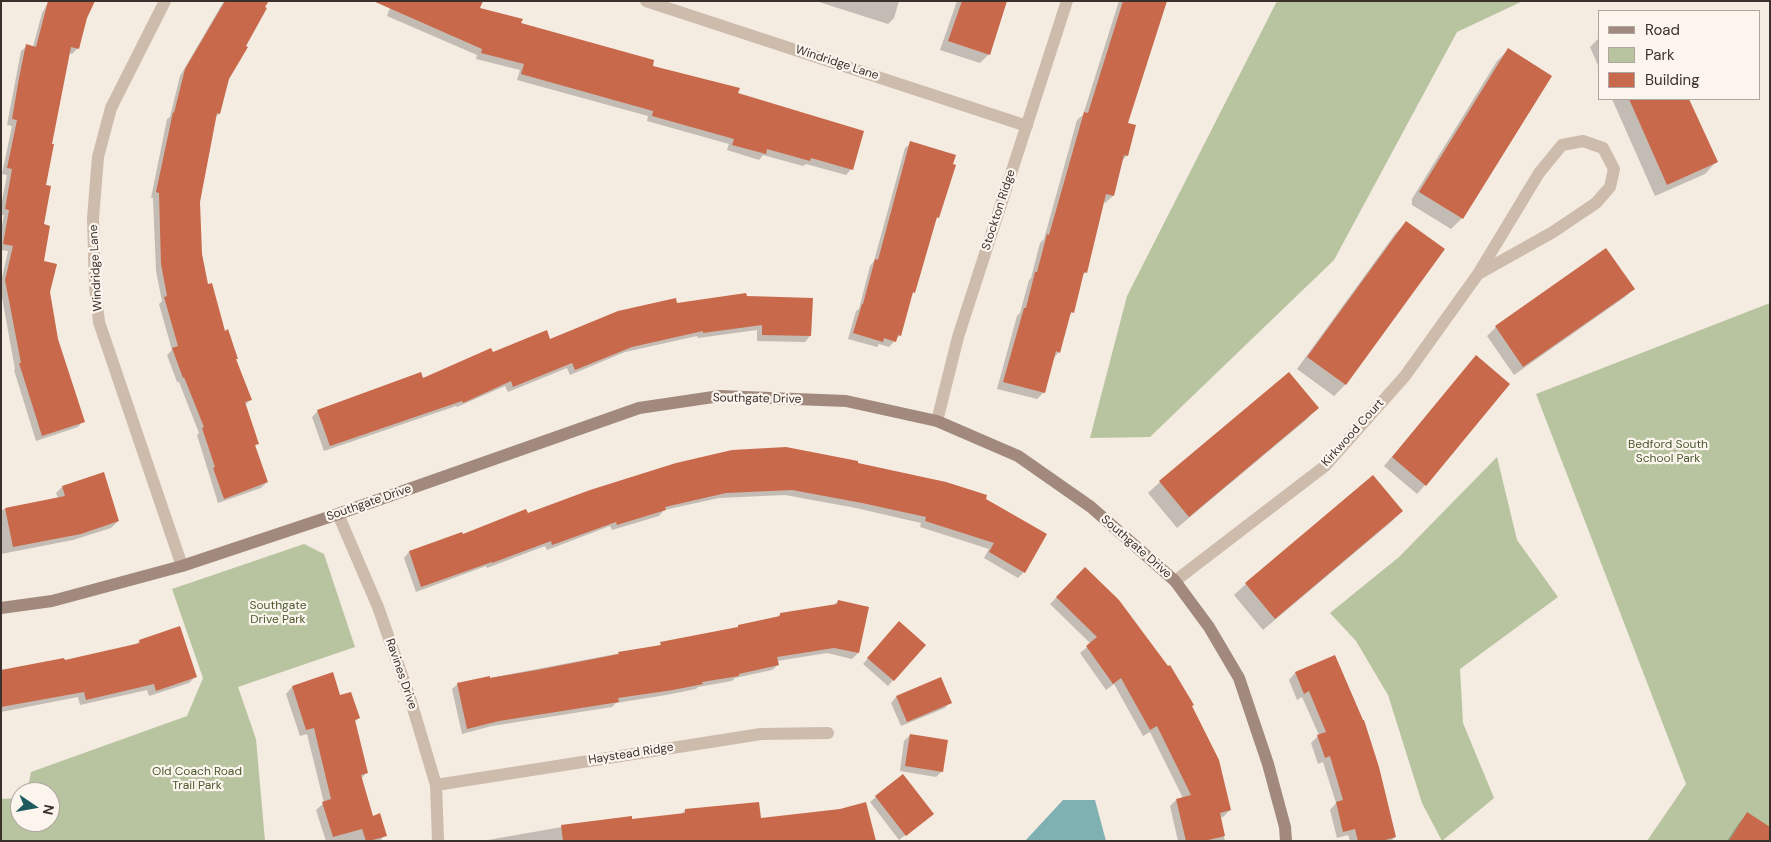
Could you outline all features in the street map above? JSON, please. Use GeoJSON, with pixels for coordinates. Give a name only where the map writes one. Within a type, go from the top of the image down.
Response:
{"type":"FeatureCollection","features":[{"type":"Feature","properties":{"kind":"street","name":"Windridge Lane"},"geometry":{"type":"LineString","coordinates":[[165,1],[111,108],[98,157],[93,218],[95,286],[99,322],[182,566]]}},
{"type":"Feature","properties":{"kind":"street","name":"Windridge Lane"},"geometry":{"type":"LineString","coordinates":[[646,1],[1027,126]]}},
{"type":"Feature","properties":{"kind":"street","name":"Stockton Ridge"},"geometry":{"type":"LineString","coordinates":[[937,421],[958,337],[1067,1]]}},
{"type":"Feature","properties":{"kind":"street","name":"Kirkwood Court"},"geometry":{"type":"LineString","coordinates":[[1175,581],[1324,466],[1405,376],[1478,274],[1539,172],[1562,145],[1583,141],[1603,148],[1614,169],[1610,187],[1596,203],[1553,232],[1478,274]]}},
{"type":"Feature","properties":{"kind":"street","name":"Southgate Drive"},"geometry":{"type":"LineString","coordinates":[[1,608],[52,601],[182,566],[338,514],[639,408],[720,396],[846,401],[937,421],[1018,456],[1091,507],[1175,581],[1209,626],[1239,678],[1268,764],[1285,827],[1286,841]]}},
{"type":"Feature","properties":{"kind":"street","name":"Ravines Drive"},"geometry":{"type":"LineString","coordinates":[[338,514],[378,607],[410,698],[436,785],[438,841]]}},
{"type":"Feature","properties":{"kind":"street","name":"Haystead Ridge"},"geometry":{"type":"LineString","coordinates":[[436,785],[761,734],[828,733]]}},
{"type":"Feature","properties":{"kind":"green space"},"geometry":{"type":"Polygon","coordinates":[[[1277,1],[1523,1],[1457,32],[1334,260],[1150,437],[1090,438],[1127,296],[1277,1]]]}},
{"type":"Feature","properties":{"kind":"green space","name":"Bedford South School Park"},"geometry":{"type":"Polygon","coordinates":[[[1770,303],[1770,841],[1647,841],[1686,784],[1536,394],[1770,303]]]}},
{"type":"Feature","properties":{"kind":"green space"},"geometry":{"type":"Polygon","coordinates":[[[1497,457],[1517,540],[1558,597],[1460,669],[1463,723],[1494,798],[1442,841],[1422,803],[1388,695],[1356,641],[1330,613],[1399,557],[1497,457]]]}},
{"type":"Feature","properties":{"kind":"green space","name":"Old Coach Road Trail Park"},"geometry":{"type":"Polygon","coordinates":[[[304,544],[324,554],[355,647],[238,687],[256,739],[265,841],[2,841],[1,799],[10,799],[10,832],[60,832],[60,782],[29,782],[31,772],[187,716],[203,678],[172,589],[304,544]]]}},
{"type":"Feature","properties":{"kind":"water"},"geometry":{"type":"Polygon","coordinates":[[[1063,800],[1095,800],[1106,841],[1025,841],[1063,800]]]}},
{"type":"Feature","properties":{"kind":"building"},"geometry":{"type":"Polygon","coordinates":[[[48,1],[95,1],[87,18],[79,49],[71,47],[52,144],[54,144],[46,185],[51,186],[44,224],[50,226],[44,261],[57,264],[50,292],[58,339],[85,422],[42,436],[19,363],[21,363],[5,280],[13,246],[3,244],[9,210],[5,209],[12,169],[7,168],[17,120],[12,119],[19,78],[26,44],[36,47],[48,1]]]}},
{"type":"Feature","properties":{"kind":"building"},"geometry":{"type":"Polygon","coordinates":[[[225,1],[269,1],[246,46],[248,47],[229,79],[220,114],[217,113],[200,202],[202,254],[208,284],[212,283],[225,331],[228,329],[238,359],[236,359],[252,400],[245,402],[259,444],[255,445],[268,482],[224,499],[213,468],[215,467],[202,428],[204,427],[172,348],[178,346],[164,297],[167,296],[161,264],[159,193],[156,192],[173,112],[185,69],[225,1]]]}},
{"type":"Feature","properties":{"kind":"building"},"geometry":{"type":"Polygon","coordinates":[[[373,1],[483,1],[480,8],[523,19],[521,23],[654,60],[653,66],[740,88],[738,93],[864,131],[853,170],[811,158],[810,161],[767,149],[766,154],[732,145],[734,139],[652,116],[653,111],[521,74],[524,64],[481,53],[482,49],[373,1]]]}},
{"type":"Feature","properties":{"kind":"building"},"geometry":{"type":"Polygon","coordinates":[[[962,1],[1007,1],[990,55],[948,41],[962,1]]]}},
{"type":"Feature","properties":{"kind":"building"},"geometry":{"type":"Polygon","coordinates":[[[1123,1],[1167,1],[1128,123],[1136,125],[1128,156],[1124,155],[1114,196],[1106,194],[1087,273],[1084,272],[1074,313],[1071,312],[1060,353],[1056,351],[1045,393],[1003,382],[1035,272],[1037,272],[1047,234],[1049,235],[1084,112],[1088,113],[1123,1]]]}},
{"type":"Feature","properties":{"kind":"building"},"geometry":{"type":"Polygon","coordinates":[[[1508,48],[1552,76],[1463,219],[1419,192],[1508,48]]]}},
{"type":"Feature","properties":{"kind":"building"},"geometry":{"type":"Polygon","coordinates":[[[1629,100],[1689,100],[1718,162],[1667,185],[1629,100]]]}},
{"type":"Feature","properties":{"kind":"building"},"geometry":{"type":"Polygon","coordinates":[[[910,141],[956,155],[953,164],[956,165],[939,218],[937,217],[901,336],[898,335],[896,342],[884,338],[883,342],[853,333],[875,259],[878,260],[910,141]]]}},
{"type":"Feature","properties":{"kind":"building"},"geometry":{"type":"Polygon","coordinates":[[[1406,221],[1445,249],[1346,385],[1307,357],[1406,221]]]}},
{"type":"Feature","properties":{"kind":"building"},"geometry":{"type":"Polygon","coordinates":[[[1606,248],[1635,289],[1523,367],[1495,326],[1606,248]]]}},
{"type":"Feature","properties":{"kind":"building"},"geometry":{"type":"Polygon","coordinates":[[[746,293],[747,296],[813,298],[811,336],[762,335],[762,325],[703,333],[703,331],[632,347],[575,370],[572,363],[513,387],[511,381],[463,403],[462,401],[330,446],[317,410],[421,372],[423,378],[491,348],[493,352],[547,330],[550,339],[618,311],[676,298],[677,303],[746,293]]]}},
{"type":"Feature","properties":{"kind":"building"},"geometry":{"type":"Polygon","coordinates":[[[1476,355],[1510,384],[1426,486],[1392,457],[1476,355]]]}},
{"type":"Feature","properties":{"kind":"building"},"geometry":{"type":"Polygon","coordinates":[[[1289,372],[1319,408],[1189,517],[1159,481],[1289,372]]]}},
{"type":"Feature","properties":{"kind":"building"},"geometry":{"type":"Polygon","coordinates":[[[786,447],[858,461],[858,463],[946,482],[987,495],[986,499],[1047,534],[1025,573],[989,552],[994,543],[925,521],[926,517],[792,490],[726,493],[665,507],[666,510],[617,525],[616,522],[552,545],[551,541],[421,587],[409,551],[462,532],[463,534],[526,509],[528,513],[590,490],[676,463],[732,450],[786,447]]]}},
{"type":"Feature","properties":{"kind":"building"},"geometry":{"type":"Polygon","coordinates":[[[104,472],[119,521],[81,534],[13,547],[5,508],[65,496],[62,486],[104,472]]]}},
{"type":"Feature","properties":{"kind":"building"},"geometry":{"type":"Polygon","coordinates":[[[1373,475],[1403,511],[1275,619],[1245,583],[1373,475]]]}},
{"type":"Feature","properties":{"kind":"building"},"geometry":{"type":"Polygon","coordinates":[[[1085,567],[1119,600],[1168,666],[1170,665],[1194,705],[1192,706],[1219,760],[1231,810],[1220,813],[1225,836],[1204,841],[1186,841],[1176,799],[1191,795],[1157,726],[1150,730],[1121,678],[1113,684],[1086,646],[1097,637],[1056,597],[1085,567]]]}},
{"type":"Feature","properties":{"kind":"building"},"geometry":{"type":"Polygon","coordinates":[[[838,600],[869,607],[859,653],[834,648],[777,657],[779,665],[739,674],[739,676],[702,682],[703,684],[673,690],[618,698],[619,702],[499,721],[467,729],[457,683],[490,676],[490,678],[537,670],[619,654],[618,652],[661,645],[660,642],[738,627],[738,625],[780,616],[780,613],[837,604],[838,600]]]}},
{"type":"Feature","properties":{"kind":"building"},"geometry":{"type":"Polygon","coordinates":[[[899,621],[926,645],[894,681],[867,658],[899,621]]]}},
{"type":"Feature","properties":{"kind":"building"},"geometry":{"type":"Polygon","coordinates":[[[180,626],[197,677],[156,691],[154,684],[86,700],[84,692],[1,707],[1,670],[64,658],[65,660],[140,643],[139,640],[180,626]]]}},
{"type":"Feature","properties":{"kind":"building"},"geometry":{"type":"Polygon","coordinates":[[[1335,655],[1364,720],[1379,767],[1396,837],[1382,841],[1358,841],[1355,829],[1343,832],[1336,802],[1343,800],[1330,756],[1325,758],[1317,735],[1326,732],[1309,691],[1304,694],[1295,672],[1335,655]]]}},
{"type":"Feature","properties":{"kind":"building"},"geometry":{"type":"Polygon","coordinates":[[[333,672],[340,695],[351,692],[360,718],[355,720],[368,773],[361,775],[373,816],[380,813],[387,836],[369,841],[366,841],[362,829],[333,837],[322,802],[331,799],[314,728],[306,730],[292,686],[333,672]]]}},
{"type":"Feature","properties":{"kind":"building"},"geometry":{"type":"Polygon","coordinates":[[[941,677],[952,703],[907,722],[896,696],[941,677]]]}},
{"type":"Feature","properties":{"kind":"building"},"geometry":{"type":"Polygon","coordinates":[[[910,734],[948,740],[943,772],[905,766],[910,734]]]}},
{"type":"Feature","properties":{"kind":"building"},"geometry":{"type":"Polygon","coordinates":[[[903,774],[934,814],[906,836],[875,796],[903,774]]]}},
{"type":"Feature","properties":{"kind":"building"},"geometry":{"type":"Polygon","coordinates":[[[759,802],[761,818],[840,809],[866,802],[876,841],[563,841],[561,825],[632,816],[632,819],[685,813],[685,809],[759,802]]]}},
{"type":"Feature","properties":{"kind":"building"},"geometry":{"type":"Polygon","coordinates":[[[1747,812],[1770,827],[1770,841],[1729,841],[1747,812]]]}},
{"type":"Feature","properties":{"kind":"park label","name":"Southgate Drive Park"},"geometry":{"type":"Point","coordinates":[278,613]}}]}
